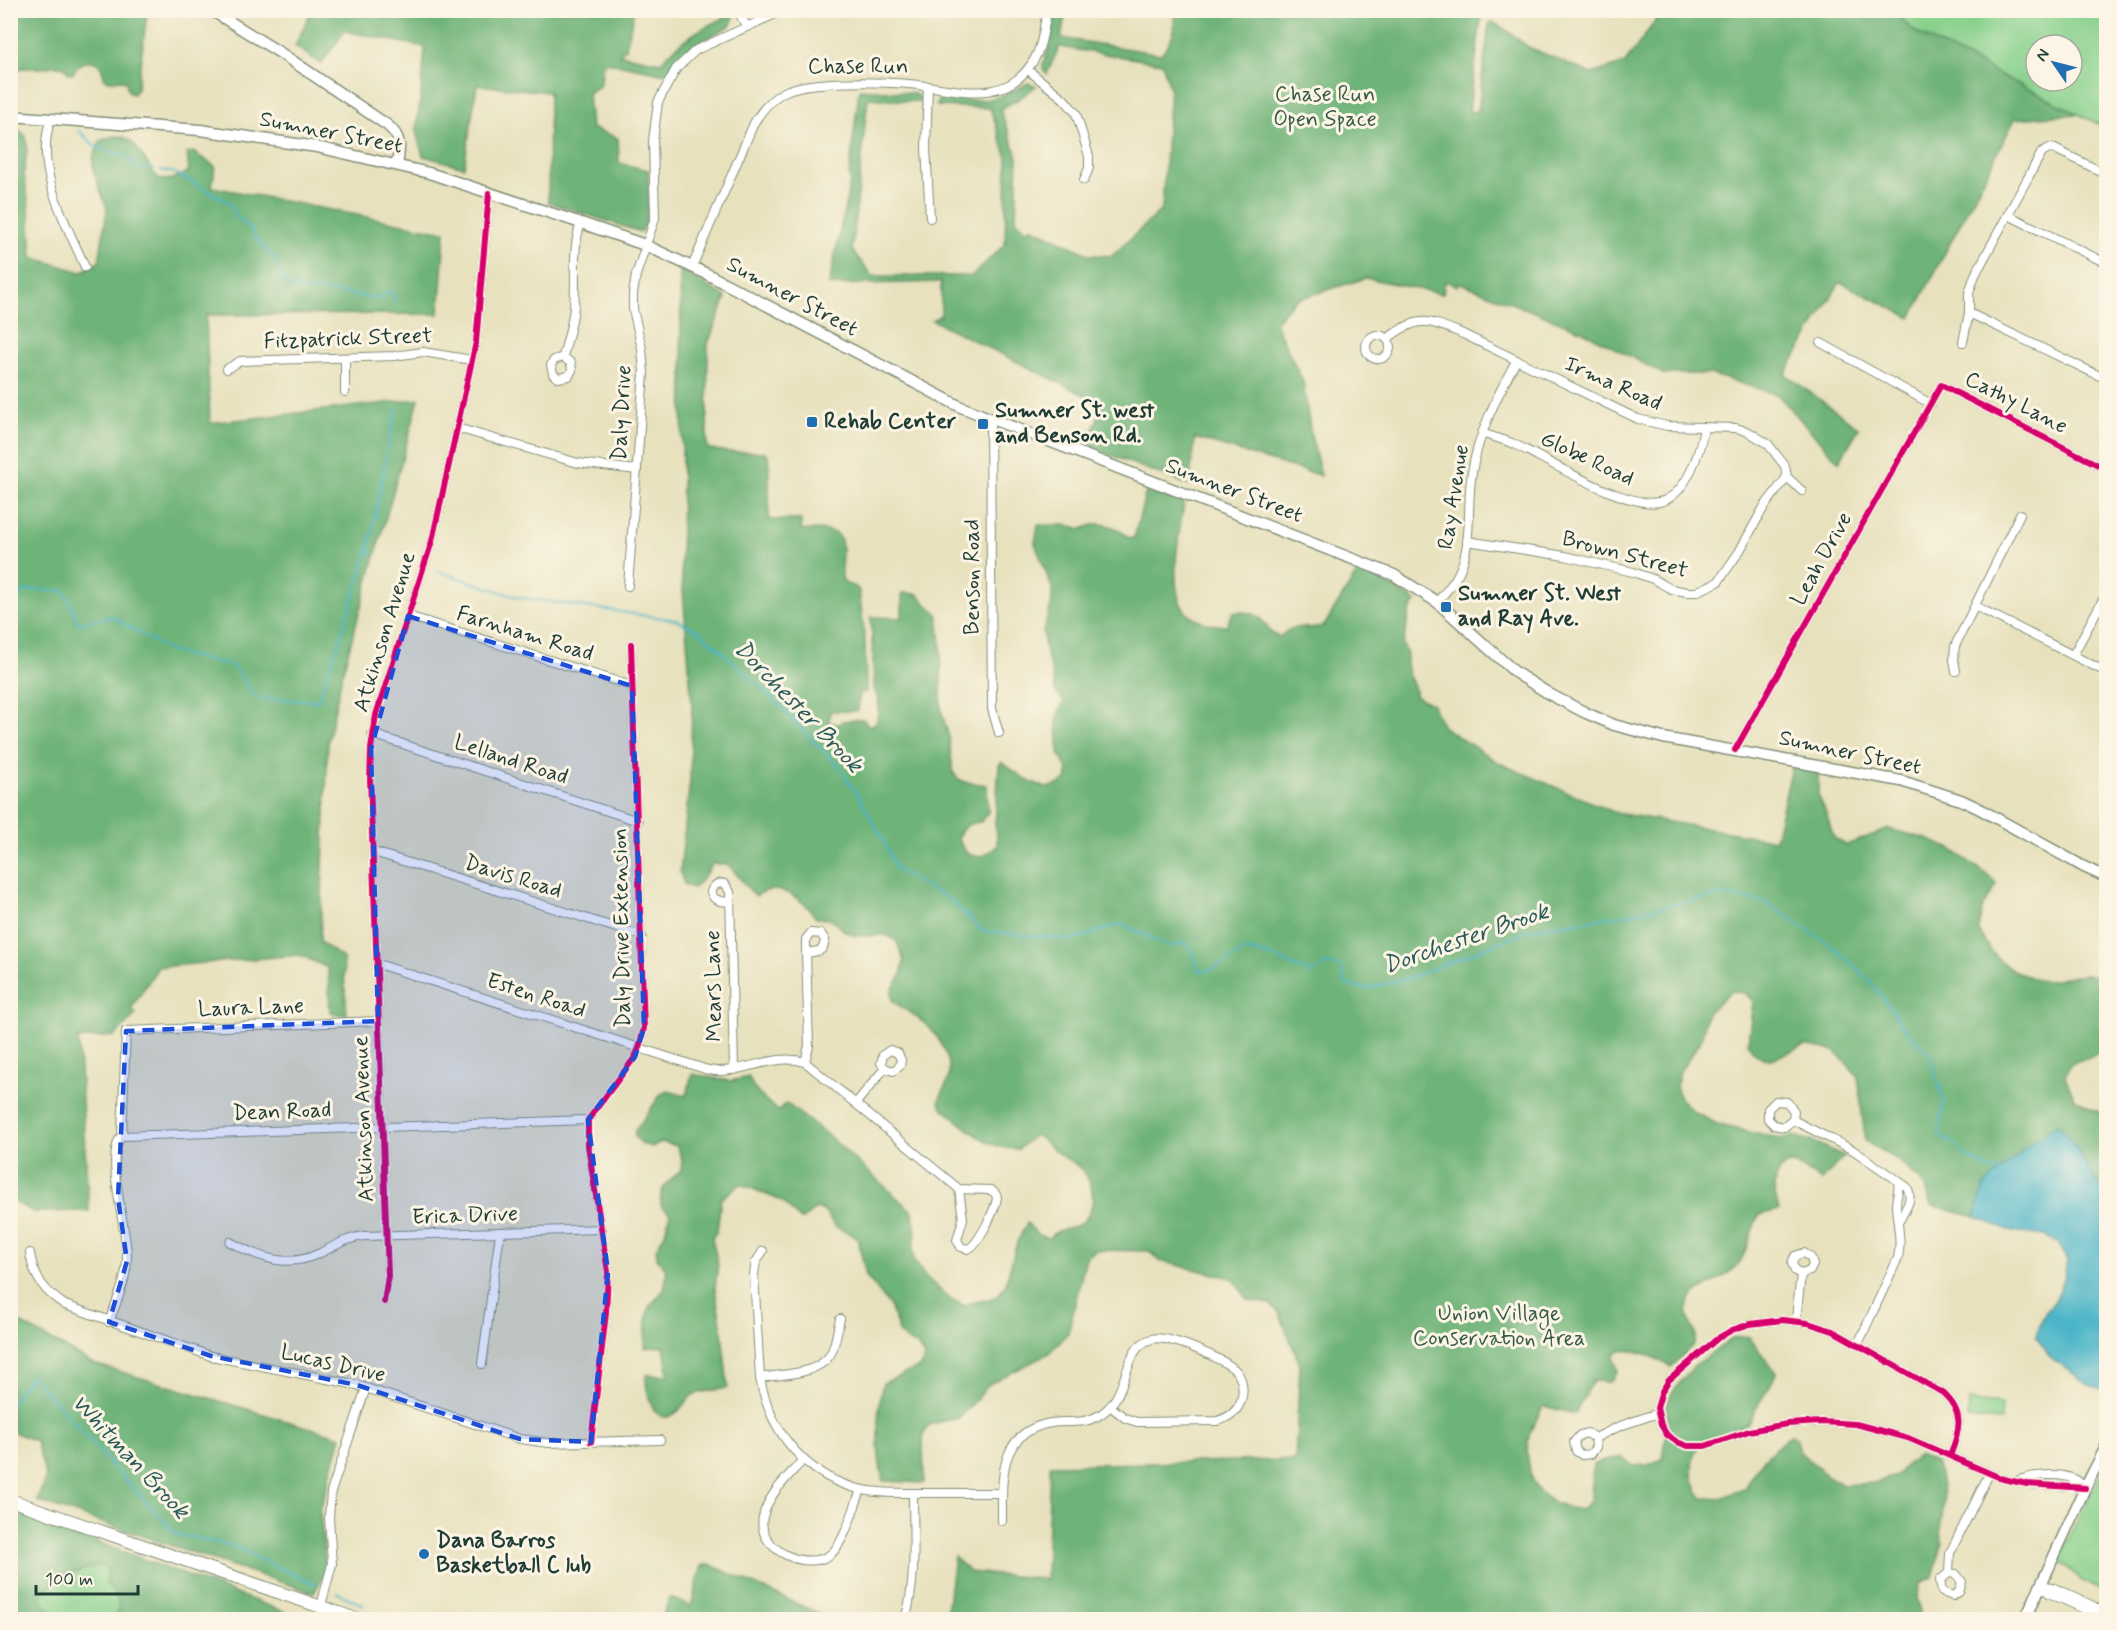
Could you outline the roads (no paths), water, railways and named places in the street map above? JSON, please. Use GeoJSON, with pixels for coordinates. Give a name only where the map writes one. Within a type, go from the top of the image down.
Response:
{"type":"FeatureCollection","features":[{"type":"Feature","properties":{"kind":"main road"},"geometry":{"type":"LineString","coordinates":[[211,10],[282,54],[394,131],[400,142],[397,165]]}},
{"type":"Feature","properties":{"kind":"main road","name":"Sumner Street"},"geometry":{"type":"LineString","coordinates":[[10,116],[228,134],[317,147],[397,165],[645,245],[692,267],[932,393],[990,419],[1394,575],[1437,602],[1516,673],[1586,713],[1614,725],[1663,738],[1900,781],[1961,800],[2106,877]]}},
{"type":"Feature","properties":{"kind":"main road"},"geometry":{"type":"LineString","coordinates":[[2025,1620],[2106,1447]]}},
{"type":"Feature","properties":{"kind":"main road"},"geometry":{"type":"LineString","coordinates":[[10,1500],[359,1620]]}},
{"type":"Feature","properties":{"kind":"street"},"geometry":{"type":"LineString","coordinates":[[736,10],[747,27]]}},
{"type":"Feature","properties":{"kind":"street"},"geometry":{"type":"LineString","coordinates":[[645,245],[655,218],[654,125],[658,102],[676,69],[686,58],[706,44],[784,10]]}},
{"type":"Feature","properties":{"kind":"street"},"geometry":{"type":"LineString","coordinates":[[1047,10],[1039,48],[1028,70],[1064,99],[1076,113],[1089,156],[1089,168],[1084,180]]}},
{"type":"Feature","properties":{"kind":"street","name":"Chase Run"},"geometry":{"type":"LineString","coordinates":[[692,267],[754,123],[773,98],[793,87],[861,82],[928,86],[970,92],[992,90],[1009,85],[1028,70]]}},
{"type":"Feature","properties":{"kind":"street"},"geometry":{"type":"LineString","coordinates":[[928,86],[926,148],[930,218]]}},
{"type":"Feature","properties":{"kind":"street"},"geometry":{"type":"LineString","coordinates":[[51,118],[45,138],[48,174],[85,267]]}},
{"type":"Feature","properties":{"kind":"street"},"geometry":{"type":"LineString","coordinates":[[1962,342],[1969,314],[1971,284],[2037,160],[2046,149],[2055,149],[2106,174]]}},
{"type":"Feature","properties":{"kind":"street","name":"Atkinson Avenue"},"geometry":{"type":"LineString","coordinates":[[384,1302],[388,1285],[387,1236],[370,779],[372,735],[380,702],[432,541],[472,360],[480,317],[489,193]]}},
{"type":"Feature","properties":{"kind":"street"},"geometry":{"type":"LineString","coordinates":[[2008,215],[2106,263]]}},
{"type":"Feature","properties":{"kind":"street"},"geometry":{"type":"LineString","coordinates":[[563,357],[574,307],[574,245],[581,223]]}},
{"type":"Feature","properties":{"kind":"street","name":"Daly Drive"},"geometry":{"type":"LineString","coordinates":[[628,586],[644,365],[633,309],[633,294],[634,281],[645,245]]}},
{"type":"Feature","properties":{"kind":"street"},"geometry":{"type":"LineString","coordinates":[[1969,314],[2106,379]]}},
{"type":"Feature","properties":{"kind":"street","name":"Irma Road"},"geometry":{"type":"LineString","coordinates":[[1387,339],[1401,328],[1422,321],[1434,322],[1638,419],[1667,426],[1736,428],[1749,432],[1768,444],[1785,466],[1787,477],[1802,491]]}},
{"type":"Feature","properties":{"kind":"street"},"geometry":{"type":"LineString","coordinates":[[1821,343],[1930,404]]}},
{"type":"Feature","properties":{"kind":"street","name":"Fitzpatrick Street"},"geometry":{"type":"LineString","coordinates":[[228,369],[240,361],[394,356],[423,352],[472,360]]}},
{"type":"Feature","properties":{"kind":"street"},"geometry":{"type":"LineString","coordinates":[[345,357],[345,392]]}},
{"type":"Feature","properties":{"kind":"street","name":"Ray Avenue"},"geometry":{"type":"LineString","coordinates":[[1437,602],[1457,576],[1463,561],[1467,541],[1472,472],[1482,433],[1516,361]]}},
{"type":"Feature","properties":{"kind":"street","name":"Leah Drive"},"geometry":{"type":"LineString","coordinates":[[1735,750],[1941,386]]}},
{"type":"Feature","properties":{"kind":"street","name":"Cathy Lane"},"geometry":{"type":"LineString","coordinates":[[1941,386],[2106,469]]}},
{"type":"Feature","properties":{"kind":"street","name":"Benson Road"},"geometry":{"type":"LineString","coordinates":[[990,419],[992,709],[999,733]]}},
{"type":"Feature","properties":{"kind":"street"},"geometry":{"type":"LineString","coordinates":[[457,428],[570,461],[637,470]]}},
{"type":"Feature","properties":{"kind":"street","name":"Globe Road"},"geometry":{"type":"LineString","coordinates":[[1482,433],[1514,444],[1613,493],[1637,502],[1652,503],[1664,501],[1672,495],[1692,471],[1702,442],[1704,428]]}},
{"type":"Feature","properties":{"kind":"street","name":"Brown Street"},"geometry":{"type":"LineString","coordinates":[[1467,541],[1587,561],[1653,579],[1671,589],[1696,592],[1718,582],[1739,552],[1764,507],[1787,477]]}},
{"type":"Feature","properties":{"kind":"street"},"geometry":{"type":"LineString","coordinates":[[1956,672],[1955,646],[2020,514]]}},
{"type":"Feature","properties":{"kind":"street"},"geometry":{"type":"LineString","coordinates":[[2073,655],[2106,594]]}},
{"type":"Feature","properties":{"kind":"street"},"geometry":{"type":"LineString","coordinates":[[1975,606],[2106,672]]}},
{"type":"Feature","properties":{"kind":"street","name":"Farnham Road"},"geometry":{"type":"LineString","coordinates":[[408,616],[632,686]]}},
{"type":"Feature","properties":{"kind":"street","name":"Daly Drive Extension"},"geometry":{"type":"LineString","coordinates":[[588,1120],[629,1066],[639,1048],[644,1022],[631,644]]}},
{"type":"Feature","properties":{"kind":"street","name":"Lelland Road"},"geometry":{"type":"LineString","coordinates":[[372,735],[638,821]]}},
{"type":"Feature","properties":{"kind":"street","name":"Davis Road"},"geometry":{"type":"LineString","coordinates":[[374,852],[642,936]]}},
{"type":"Feature","properties":{"kind":"street","name":"Mears Lane"},"geometry":{"type":"LineString","coordinates":[[730,902],[734,1070]]}},
{"type":"Feature","properties":{"kind":"street"},"geometry":{"type":"LineString","coordinates":[[806,953],[809,1046],[805,1062],[959,1189],[992,1191],[998,1197],[976,1243],[968,1249],[961,1247],[957,1240],[963,1219],[959,1189]]}},
{"type":"Feature","properties":{"kind":"street","name":"Esten Road"},"geometry":{"type":"LineString","coordinates":[[378,964],[708,1071],[721,1072],[782,1060],[805,1062]]}},
{"type":"Feature","properties":{"kind":"street","name":"Laura Lane"},"geometry":{"type":"LineString","coordinates":[[122,1136],[126,1031],[378,1021]]}},
{"type":"Feature","properties":{"kind":"street"},"geometry":{"type":"LineString","coordinates":[[856,1103],[885,1068]]}},
{"type":"Feature","properties":{"kind":"street"},"geometry":{"type":"LineString","coordinates":[[588,1120],[588,1146],[607,1258],[607,1299],[591,1442]]}},
{"type":"Feature","properties":{"kind":"street","name":"Dean Road"},"geometry":{"type":"LineString","coordinates":[[122,1136],[588,1120]]}},
{"type":"Feature","properties":{"kind":"street"},"geometry":{"type":"LineString","coordinates":[[1792,1120],[1852,1150],[1907,1186],[1910,1194],[1908,1206],[1899,1221]]}},
{"type":"Feature","properties":{"kind":"street"},"geometry":{"type":"LineString","coordinates":[[110,1322],[125,1275],[127,1261],[127,1245],[119,1209],[117,1186],[116,1144],[122,1136]]}},
{"type":"Feature","properties":{"kind":"street"},"geometry":{"type":"LineString","coordinates":[[1858,1344],[1898,1258],[1901,1246],[1896,1207],[1898,1181]]}},
{"type":"Feature","properties":{"kind":"street","name":"Erica Drive"},"geometry":{"type":"LineString","coordinates":[[230,1242],[262,1258],[284,1262],[310,1258],[353,1237],[602,1229]]}},
{"type":"Feature","properties":{"kind":"street"},"geometry":{"type":"LineString","coordinates":[[482,1364],[500,1233]]}},
{"type":"Feature","properties":{"kind":"street"},"geometry":{"type":"LineString","coordinates":[[763,1251],[756,1262],[754,1274],[760,1378],[767,1407],[778,1430],[803,1460],[830,1478],[861,1490],[886,1493],[1002,1493]]}},
{"type":"Feature","properties":{"kind":"street","name":"Lucas Drive"},"geometry":{"type":"LineString","coordinates":[[30,1253],[35,1276],[55,1299],[75,1310],[212,1356],[366,1388],[520,1439],[538,1442],[660,1440]]}},
{"type":"Feature","properties":{"kind":"street"},"geometry":{"type":"LineString","coordinates":[[1796,1320],[1801,1274]]}},
{"type":"Feature","properties":{"kind":"street"},"geometry":{"type":"LineString","coordinates":[[760,1378],[807,1370],[821,1365],[832,1350],[840,1319]]}},
{"type":"Feature","properties":{"kind":"street"},"geometry":{"type":"LineString","coordinates":[[1950,1456],[1958,1438],[1959,1426],[1958,1416],[1951,1400],[1928,1384],[1858,1344],[1821,1326],[1796,1320],[1768,1321],[1732,1330],[1718,1338],[1669,1380],[1659,1396],[1658,1413],[1661,1425],[1672,1438],[1694,1447],[1705,1446],[1763,1427],[1821,1422],[1856,1424],[1884,1430],[1989,1474],[2016,1481],[2026,1477],[2058,1475],[2076,1479],[2085,1488]]}},
{"type":"Feature","properties":{"kind":"street"},"geometry":{"type":"LineString","coordinates":[[1002,1521],[1003,1466],[1013,1445],[1021,1437],[1042,1425],[1085,1421],[1102,1414],[1123,1385],[1133,1354],[1142,1344],[1152,1338],[1172,1340],[1223,1362],[1236,1371],[1242,1385],[1242,1396],[1236,1410],[1228,1417],[1217,1421],[1137,1422],[1125,1418],[1110,1406]]}},
{"type":"Feature","properties":{"kind":"street"},"geometry":{"type":"LineString","coordinates":[[321,1606],[332,1564],[329,1517],[331,1492],[366,1388]]}},
{"type":"Feature","properties":{"kind":"street"},"geometry":{"type":"LineString","coordinates":[[1595,1438],[1620,1426],[1658,1413]]}},
{"type":"Feature","properties":{"kind":"street"},"geometry":{"type":"LineString","coordinates":[[803,1460],[774,1493],[764,1513],[762,1526],[764,1533],[770,1544],[778,1551],[808,1561],[820,1560],[830,1555],[840,1542],[861,1490]]}},
{"type":"Feature","properties":{"kind":"street"},"geometry":{"type":"LineString","coordinates":[[1949,1573],[1950,1553],[1989,1474]]}},
{"type":"Feature","properties":{"kind":"street"},"geometry":{"type":"LineString","coordinates":[[905,1620],[912,1573],[913,1493]]}},
{"type":"Feature","properties":{"kind":"street"},"geometry":{"type":"LineString","coordinates":[[2040,1585],[2052,1587],[2106,1612]]}},
{"type":"Feature","properties":{"kind":"street"},"geometry":{"type":"LineString","coordinates":[[2040,1585],[2049,1593],[2106,1619]]}},
{"type":"Feature","properties":{"kind":"water"},"geometry":{"type":"Polygon","coordinates":[[[2058,1124],[2072,1141],[2099,1185],[2106,1187],[2106,1390],[2089,1385],[2049,1356],[2036,1335],[2045,1312],[2056,1300],[2064,1280],[2067,1260],[2057,1243],[2045,1236],[2013,1232],[1975,1217],[1984,1186],[2031,1143],[2058,1124]]]}},
{"type":"Feature","properties":{"kind":"waterway"},"geometry":{"type":"LineString","coordinates":[[79,131],[95,146],[122,154],[137,167],[152,169]]}},
{"type":"Feature","properties":{"kind":"waterway"},"geometry":{"type":"LineString","coordinates":[[161,170],[175,173],[230,203],[236,216],[251,229],[253,235],[275,257],[282,279],[295,288],[380,299],[385,292],[389,291],[395,301]]}},
{"type":"Feature","properties":{"kind":"waterway"},"geometry":{"type":"LineString","coordinates":[[368,552],[396,408]]}},
{"type":"Feature","properties":{"kind":"waterway","name":"Dorchester Brook"},"geometry":{"type":"LineString","coordinates":[[10,605],[26,590],[64,591],[79,624],[112,616],[169,651],[233,666],[256,698],[318,701],[368,552],[374,553]]}},
{"type":"Feature","properties":{"kind":"waterway","name":"Dorchester Brook"},"geometry":{"type":"LineString","coordinates":[[437,571],[517,597],[676,620],[699,631],[758,684],[838,766],[885,843],[896,869],[950,900],[983,931],[1073,940],[1121,924],[1171,947],[1185,942],[1191,949],[1199,971],[1211,970],[1247,950],[1276,958],[1313,974],[1325,964],[1340,966],[1345,984],[1367,989],[1415,976],[1533,929],[1623,915],[1719,895],[1765,902],[1835,948],[1872,983],[1905,1029],[1929,1053],[1944,1101],[1939,1135],[1958,1146],[1966,1157],[1991,1170],[2001,1172]]}},
{"type":"Feature","properties":{"kind":"waterway","name":"Whitman Brook"},"geometry":{"type":"LineString","coordinates":[[10,1405],[31,1375],[176,1534],[232,1546],[315,1584]]}},
{"type":"Feature","properties":{"kind":"waterway","name":"Whitman Brook"},"geometry":{"type":"LineString","coordinates":[[338,1593],[363,1605]]}},
{"type":"Feature","properties":{"kind":"place","name":"Rehab Center"},"geometry":{"type":"Point","coordinates":[812,422]}},
{"type":"Feature","properties":{"kind":"place","name":"Sumner St. west and Benson Rd."},"geometry":{"type":"Point","coordinates":[983,424]}},
{"type":"Feature","properties":{"kind":"place","name":"Sumner St. West and Ray Ave."},"geometry":{"type":"Point","coordinates":[1446,607]}},
{"type":"Feature","properties":{"kind":"place","name":"Dana Barros Basketball C lub"},"geometry":{"type":"Point","coordinates":[424,1554]}},
{"type":"Feature","properties":{"kind":"park label","name":"Chase Run Open Space"},"geometry":{"type":"Point","coordinates":[1325,108]}},
{"type":"Feature","properties":{"kind":"park label","name":"Union Village Conservation Area"},"geometry":{"type":"Point","coordinates":[1499,1326]}}]}
